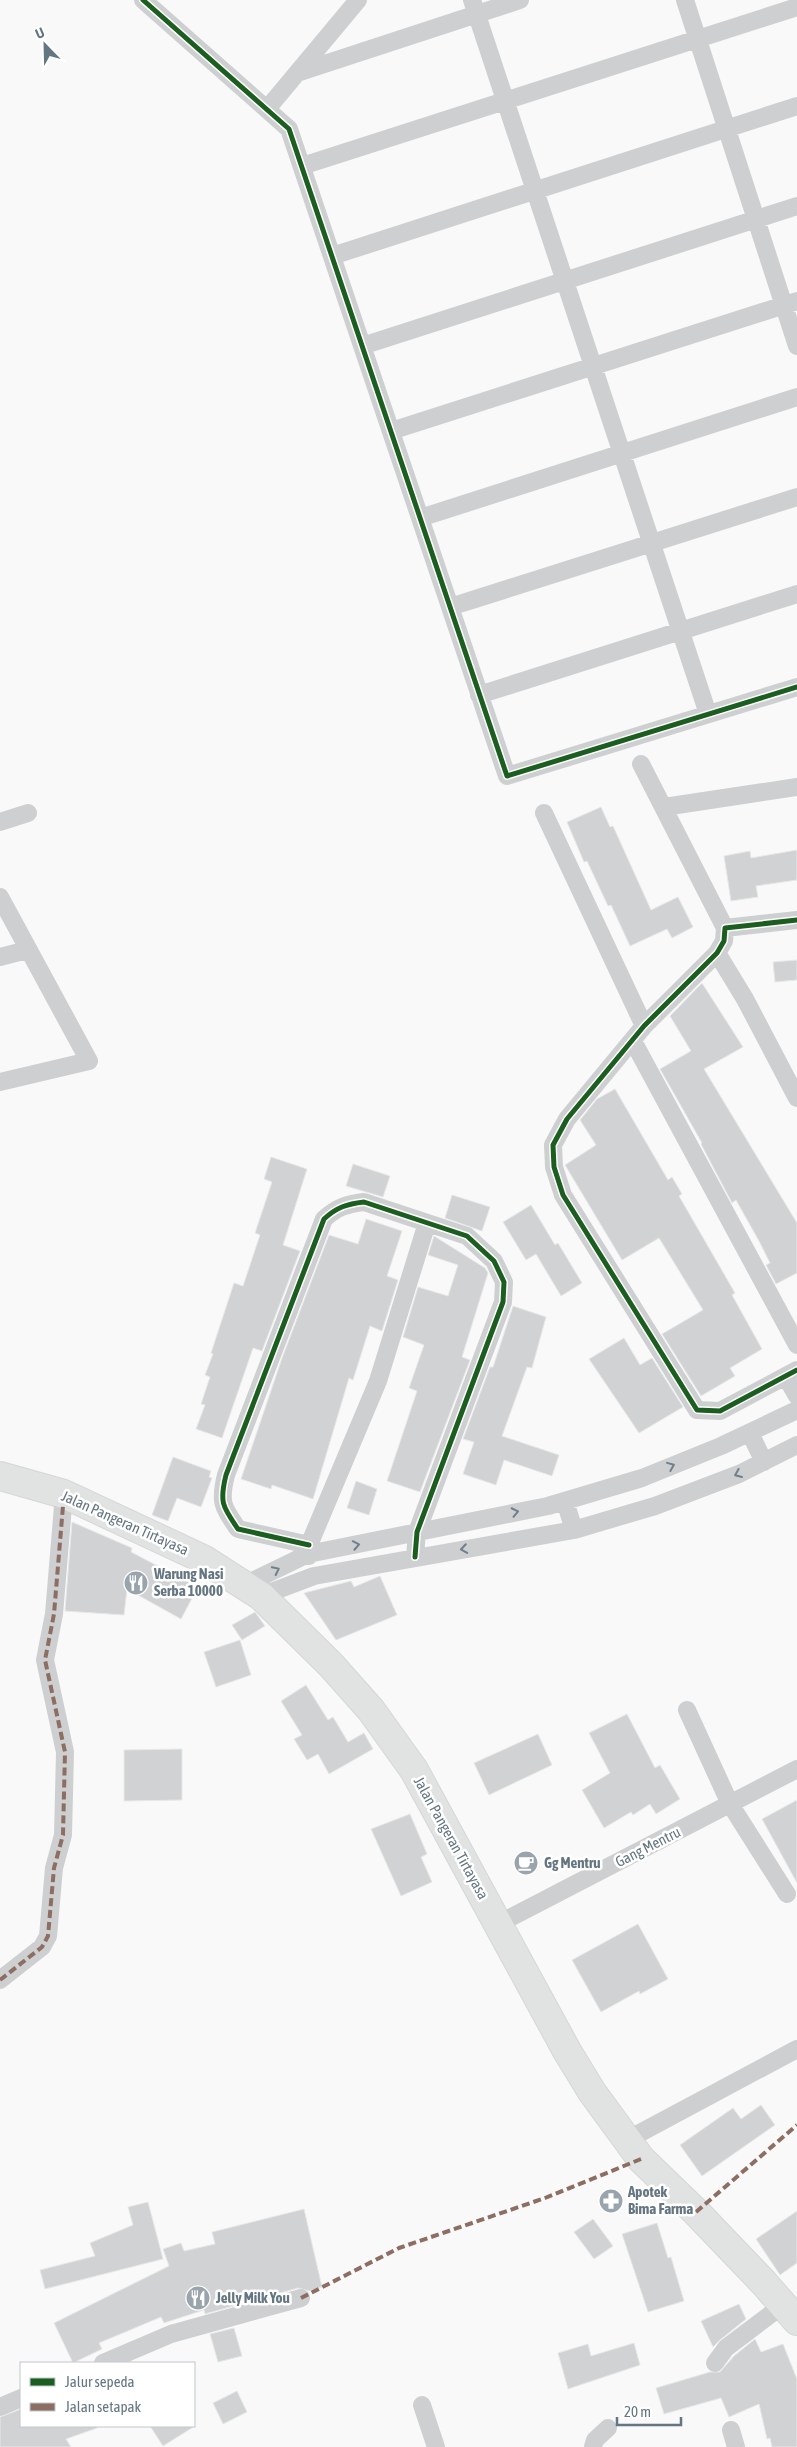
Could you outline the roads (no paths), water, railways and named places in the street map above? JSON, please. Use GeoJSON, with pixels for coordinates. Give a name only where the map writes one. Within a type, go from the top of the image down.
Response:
{"type":"FeatureCollection","features":[{"type":"Feature","properties":{"kind":"main road","name":"Jalan Pangeran Tirtayasa"},"geometry":{"type":"LineString","coordinates":[[0,1476],[64,1494],[196,1556],[253,1590],[304,1637],[371,1710],[414,1770],[567,2051],[625,2141],[791,2313]]}},
{"type":"Feature","properties":{"kind":"street"},"geometry":{"type":"LineString","coordinates":[[143,0],[289,129],[507,776],[797,687]]}},
{"type":"Feature","properties":{"kind":"street"},"geometry":{"type":"LineString","coordinates":[[267,109],[358,0]]}},
{"type":"Feature","properties":{"kind":"street"},"geometry":{"type":"LineString","coordinates":[[297,73],[474,7],[520,0]]}},
{"type":"Feature","properties":{"kind":"street"},"geometry":{"type":"LineString","coordinates":[[685,0],[756,219],[790,303],[797,346]]}},
{"type":"Feature","properties":{"kind":"street"},"geometry":{"type":"LineString","coordinates":[[474,7],[708,714]]}},
{"type":"Feature","properties":{"kind":"street"},"geometry":{"type":"LineString","coordinates":[[302,166],[797,7]]}},
{"type":"Feature","properties":{"kind":"street"},"geometry":{"type":"LineString","coordinates":[[332,256],[797,106]]}},
{"type":"Feature","properties":{"kind":"street"},"geometry":{"type":"LineString","coordinates":[[362,346],[797,206]]}},
{"type":"Feature","properties":{"kind":"street"},"geometry":{"type":"LineString","coordinates":[[391,431],[790,303]]}},
{"type":"Feature","properties":{"kind":"street"},"geometry":{"type":"LineString","coordinates":[[420,518],[797,397]]}},
{"type":"Feature","properties":{"kind":"street"},"geometry":{"type":"LineString","coordinates":[[450,607],[797,497]]}},
{"type":"Feature","properties":{"kind":"street"},"geometry":{"type":"LineString","coordinates":[[479,696],[797,594]]}},
{"type":"Feature","properties":{"kind":"street"},"geometry":{"type":"LineString","coordinates":[[641,764],[725,928],[724,941],[717,953],[644,1026],[567,1120],[553,1145],[554,1167],[563,1195],[697,1410],[720,1410],[792,1374],[797,1396]]}},
{"type":"Feature","properties":{"kind":"street"},"geometry":{"type":"LineString","coordinates":[[664,807],[797,787]]}},
{"type":"Feature","properties":{"kind":"street"},"geometry":{"type":"LineString","coordinates":[[544,813],[644,1026]]}},
{"type":"Feature","properties":{"kind":"street"},"geometry":{"type":"LineString","coordinates":[[0,822],[28,814]]}},
{"type":"Feature","properties":{"kind":"street"},"geometry":{"type":"LineString","coordinates":[[0,897],[27,950],[89,1061],[0,1082]]}},
{"type":"Feature","properties":{"kind":"street"},"geometry":{"type":"LineString","coordinates":[[725,928],[797,920]]}},
{"type":"Feature","properties":{"kind":"street"},"geometry":{"type":"LineString","coordinates":[[0,957],[27,950]]}},
{"type":"Feature","properties":{"kind":"street"},"geometry":{"type":"LineString","coordinates":[[717,953],[745,999],[797,1098]]}},
{"type":"Feature","properties":{"kind":"street"},"geometry":{"type":"LineString","coordinates":[[633,1041],[797,1346]]}},
{"type":"Feature","properties":{"kind":"street"},"geometry":{"type":"LineString","coordinates":[[415,1557],[417,1532],[503,1302],[504,1282],[494,1261],[466,1236],[364,1202],[347,1204],[335,1209],[324,1219],[226,1475],[221,1496],[226,1512],[238,1530],[309,1550],[417,1532],[565,1501],[642,1478],[750,1433],[797,1410]]}},
{"type":"Feature","properties":{"kind":"street"},"geometry":{"type":"LineString","coordinates":[[253,1590],[309,1550],[378,1381],[427,1223]]}},
{"type":"Feature","properties":{"kind":"street"},"geometry":{"type":"LineString","coordinates":[[750,1433],[764,1462]]}},
{"type":"Feature","properties":{"kind":"street"},"geometry":{"type":"LineString","coordinates":[[253,1590],[314,1576],[415,1557],[574,1530],[655,1506],[764,1462],[797,1445]]}},
{"type":"Feature","properties":{"kind":"street"},"geometry":{"type":"LineString","coordinates":[[0,1980],[42,1947],[48,1936],[54,1868],[63,1835],[64,1752],[45,1660],[54,1614],[64,1494]]}},
{"type":"Feature","properties":{"kind":"street"},"geometry":{"type":"LineString","coordinates":[[565,1501],[574,1530]]}},
{"type":"Feature","properties":{"kind":"street"},"geometry":{"type":"LineString","coordinates":[[309,1550],[314,1576]]}},
{"type":"Feature","properties":{"kind":"street"},"geometry":{"type":"LineString","coordinates":[[687,1710],[730,1804],[787,1894]]}},
{"type":"Feature","properties":{"kind":"street","name":"Gang Mentru"},"geometry":{"type":"LineString","coordinates":[[498,1924],[797,1768]]}},
{"type":"Feature","properties":{"kind":"street"},"geometry":{"type":"LineString","coordinates":[[625,2141],[797,2049]]}},
{"type":"Feature","properties":{"kind":"street"},"geometry":{"type":"LineString","coordinates":[[104,2362],[171,2334],[301,2298]]}},
{"type":"Feature","properties":{"kind":"street"},"geometry":{"type":"LineString","coordinates":[[715,2363],[726,2348],[791,2313]]}},
{"type":"Feature","properties":{"kind":"street"},"geometry":{"type":"LineString","coordinates":[[0,2407],[20,2398]]}},
{"type":"Feature","properties":{"kind":"street"},"geometry":{"type":"LineString","coordinates":[[422,2405],[436,2447]]}},
{"type":"Feature","properties":{"kind":"street"},"geometry":{"type":"LineString","coordinates":[[593,2447],[595,2440],[608,2428]]}},
{"type":"Feature","properties":{"kind":"place","name":"Warung Nasi Serba 10000"},"geometry":{"type":"Point","coordinates":[136,1583]}},
{"type":"Feature","properties":{"kind":"place","name":"Gg Mentru"},"geometry":{"type":"Point","coordinates":[526,1863]}},
{"type":"Feature","properties":{"kind":"place","name":"Apotek Bima Farma"},"geometry":{"type":"Point","coordinates":[611,2201]}},
{"type":"Feature","properties":{"kind":"place","name":"Jelly Milk You"},"geometry":{"type":"Point","coordinates":[198,2298]}}]}
